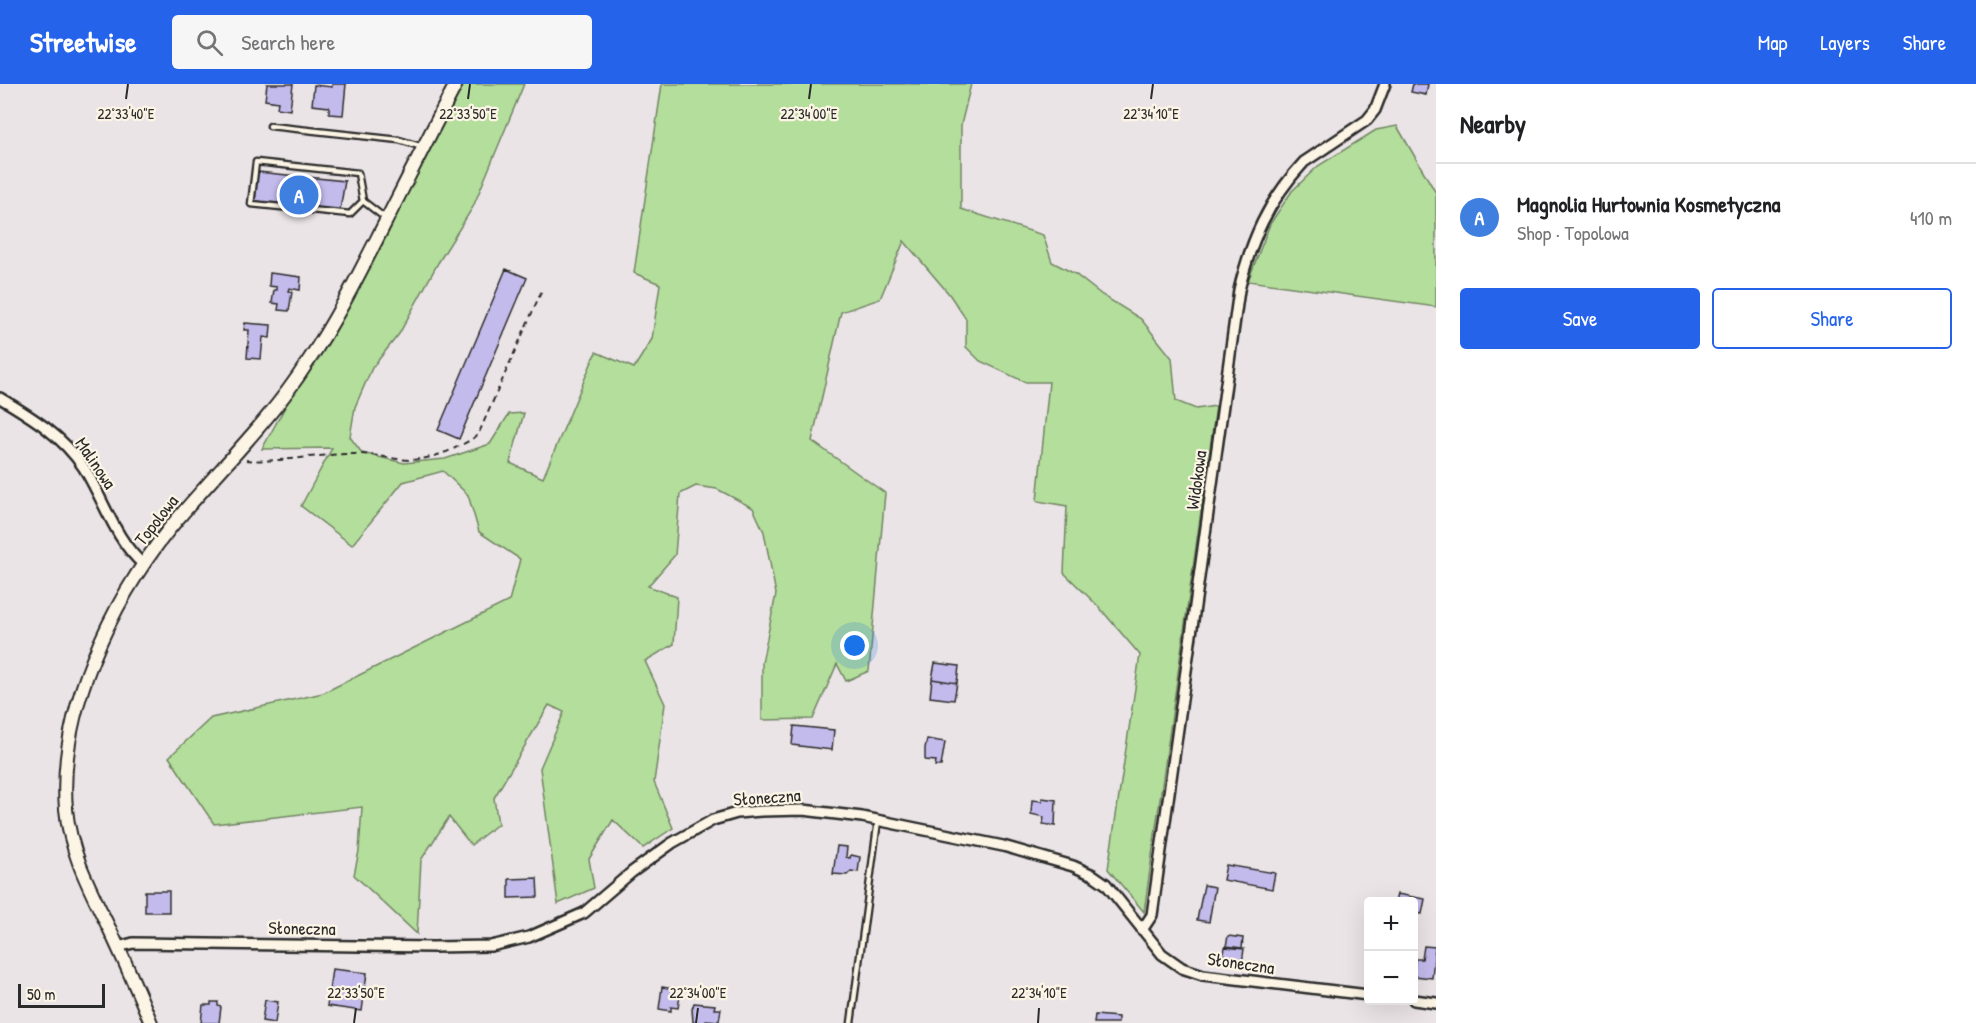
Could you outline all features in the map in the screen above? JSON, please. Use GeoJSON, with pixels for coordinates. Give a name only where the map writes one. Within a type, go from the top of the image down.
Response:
{"type":"FeatureCollection","features":[{"type":"Feature","properties":{"kind":"street","name":"Topolowa"},"geometry":{"type":"LineString","coordinates":[[151,1023],[77,859],[68,824],[65,780],[73,728],[87,679],[115,612],[144,565],[180,517],[236,455],[283,397],[311,357],[352,288],[456,84]]}},
{"type":"Feature","properties":{"kind":"street","name":"Widokowa"},"geometry":{"type":"LineString","coordinates":[[1142,930],[1152,915],[1239,290],[1248,254],[1262,219],[1296,171],[1304,162],[1367,120],[1375,110],[1384,84]]}},
{"type":"Feature","properties":{"kind":"street","name":"Malinowa"},"geometry":{"type":"LineString","coordinates":[[0,398],[39,422],[72,452],[99,494],[127,547],[144,565]]}},
{"type":"Feature","properties":{"kind":"street","name":"Słoneczna"},"geometry":{"type":"LineString","coordinates":[[118,947],[133,944],[491,946],[536,934],[584,913],[632,872],[672,843],[713,820],[737,813],[761,810],[803,810],[878,820],[1002,846],[1073,866],[1106,884],[1156,948],[1171,961],[1182,968],[1203,975],[1364,995]]}},
{"type":"Feature","properties":{"kind":"street"},"geometry":{"type":"LineString","coordinates":[[1418,1001],[1436,1003]]}},
{"type":"Feature","properties":{"kind":"lane"},"geometry":{"type":"LineString","coordinates":[[270,126],[399,140],[423,147]]}},
{"type":"Feature","properties":{"kind":"lane"},"geometry":{"type":"LineString","coordinates":[[363,201],[350,214],[251,204],[256,162],[358,173],[363,201],[387,220]]}},
{"type":"Feature","properties":{"kind":"lane"},"geometry":{"type":"LineString","coordinates":[[851,1023],[878,820]]}},
{"type":"Feature","properties":{"kind":"path"},"geometry":{"type":"LineString","coordinates":[[236,455],[245,460],[258,461],[355,454],[410,460],[441,454],[464,445],[478,435],[542,290]]}},
{"type":"Feature","properties":{"kind":"green space"},"geometry":{"type":"Polygon","coordinates":[[[463,84],[524,84],[473,207],[438,263],[399,334],[372,368],[355,407],[350,437],[362,453],[404,463],[445,459],[490,444],[509,414],[524,413],[510,463],[543,478],[596,352],[634,368],[652,339],[660,284],[634,273],[662,84],[971,84],[961,125],[961,209],[1043,235],[1052,262],[1075,274],[1102,295],[1141,319],[1172,358],[1176,401],[1196,409],[1216,406],[1144,912],[1108,869],[1140,655],[1099,607],[1064,573],[1067,506],[1037,501],[1049,382],[1025,382],[980,361],[966,347],[966,319],[949,294],[904,241],[880,299],[841,312],[812,441],[885,493],[869,671],[846,681],[837,664],[813,719],[762,720],[762,663],[776,594],[764,532],[753,508],[717,489],[696,486],[680,494],[675,555],[648,586],[677,597],[674,644],[645,661],[665,704],[654,782],[673,828],[643,848],[613,820],[589,859],[594,888],[558,904],[540,768],[564,712],[549,705],[494,798],[498,824],[471,845],[449,817],[421,860],[417,934],[354,875],[359,851],[362,807],[214,824],[169,757],[211,718],[323,693],[509,601],[520,559],[479,532],[468,495],[443,471],[403,482],[352,545],[301,506],[332,448],[262,449],[463,84]]]}},
{"type":"Feature","properties":{"kind":"green space"},"geometry":{"type":"Polygon","coordinates":[[[1397,126],[1436,193],[1436,307],[1248,281],[1270,224],[1292,191],[1318,166],[1376,130],[1397,126]]]}},
{"type":"Feature","properties":{"kind":"building"},"geometry":{"type":"Polygon","coordinates":[[[267,84],[293,84],[290,110],[277,108],[278,102],[265,100],[267,84]]]}},
{"type":"Feature","properties":{"kind":"building"},"geometry":{"type":"Polygon","coordinates":[[[332,84],[346,84],[343,115],[329,114],[329,107],[312,105],[314,85],[332,87],[332,84]]]}},
{"type":"Feature","properties":{"kind":"building"},"geometry":{"type":"Polygon","coordinates":[[[1413,84],[1428,84],[1426,95],[1411,92],[1413,84]]]}},
{"type":"Feature","properties":{"kind":"building"},"geometry":{"type":"Polygon","coordinates":[[[258,172],[345,181],[340,210],[255,201],[258,172]]]}},
{"type":"Feature","properties":{"kind":"building"},"geometry":{"type":"Polygon","coordinates":[[[506,269],[527,278],[459,439],[438,430],[506,269]]]}},
{"type":"Feature","properties":{"kind":"building"},"geometry":{"type":"Polygon","coordinates":[[[270,273],[301,277],[300,290],[289,288],[288,291],[292,292],[289,311],[278,310],[279,304],[272,303],[274,290],[277,290],[277,287],[269,286],[270,273]]]}},
{"type":"Feature","properties":{"kind":"building"},"geometry":{"type":"Polygon","coordinates":[[[245,323],[271,325],[270,338],[263,337],[261,359],[247,358],[249,330],[244,330],[245,323]]]}},
{"type":"Feature","properties":{"kind":"building"},"geometry":{"type":"Polygon","coordinates":[[[935,663],[959,666],[957,683],[932,679],[935,663]]]}},
{"type":"Feature","properties":{"kind":"building"},"geometry":{"type":"Polygon","coordinates":[[[932,679],[957,683],[954,700],[930,697],[932,679]]]}},
{"type":"Feature","properties":{"kind":"building"},"geometry":{"type":"Polygon","coordinates":[[[794,726],[834,730],[832,750],[792,745],[794,726]]]}},
{"type":"Feature","properties":{"kind":"building"},"geometry":{"type":"Polygon","coordinates":[[[927,739],[945,742],[941,766],[935,766],[936,761],[925,760],[927,739]]]}},
{"type":"Feature","properties":{"kind":"building"},"geometry":{"type":"Polygon","coordinates":[[[1042,798],[1056,800],[1055,826],[1043,824],[1044,817],[1031,814],[1032,800],[1042,801],[1042,798]]]}},
{"type":"Feature","properties":{"kind":"building"},"geometry":{"type":"Polygon","coordinates":[[[837,846],[847,847],[846,857],[850,858],[851,855],[860,857],[858,872],[851,871],[847,875],[833,874],[837,846]]]}},
{"type":"Feature","properties":{"kind":"building"},"geometry":{"type":"Polygon","coordinates":[[[1226,865],[1275,873],[1272,889],[1223,880],[1226,865]]]}},
{"type":"Feature","properties":{"kind":"building"},"geometry":{"type":"Polygon","coordinates":[[[537,878],[538,897],[509,898],[509,879],[537,878]]]}},
{"type":"Feature","properties":{"kind":"building"},"geometry":{"type":"Polygon","coordinates":[[[1204,885],[1215,887],[1209,922],[1197,920],[1204,885]]]}},
{"type":"Feature","properties":{"kind":"building"},"geometry":{"type":"Polygon","coordinates":[[[145,891],[169,891],[169,912],[145,912],[145,891]]]}},
{"type":"Feature","properties":{"kind":"building"},"geometry":{"type":"Polygon","coordinates":[[[1397,894],[1414,897],[1396,897],[1397,894]]]}},
{"type":"Feature","properties":{"kind":"building"},"geometry":{"type":"Polygon","coordinates":[[[1418,898],[1425,899],[1422,914],[1418,914],[1418,898]]]}},
{"type":"Feature","properties":{"kind":"building"},"geometry":{"type":"Polygon","coordinates":[[[1228,936],[1243,938],[1242,948],[1226,946],[1228,936]]]}},
{"type":"Feature","properties":{"kind":"building"},"geometry":{"type":"Polygon","coordinates":[[[1424,946],[1435,947],[1432,978],[1418,976],[1418,959],[1422,959],[1424,946]]]}},
{"type":"Feature","properties":{"kind":"building"},"geometry":{"type":"Polygon","coordinates":[[[1225,947],[1244,949],[1242,963],[1223,961],[1225,947]]]}},
{"type":"Feature","properties":{"kind":"building"},"geometry":{"type":"Polygon","coordinates":[[[332,969],[367,973],[362,1011],[327,1006],[332,969]]]}},
{"type":"Feature","properties":{"kind":"building"},"geometry":{"type":"Polygon","coordinates":[[[662,987],[681,990],[678,1008],[671,1007],[671,1011],[659,1009],[662,987]]]}},
{"type":"Feature","properties":{"kind":"building"},"geometry":{"type":"Polygon","coordinates":[[[265,1000],[278,1002],[275,1023],[262,1021],[265,1000]]]}},
{"type":"Feature","properties":{"kind":"building"},"geometry":{"type":"Polygon","coordinates":[[[211,1002],[218,1002],[218,1006],[221,1007],[219,1023],[201,1023],[203,1005],[211,1005],[211,1002]]]}},
{"type":"Feature","properties":{"kind":"building"},"geometry":{"type":"Polygon","coordinates":[[[694,1003],[715,1005],[714,1009],[721,1009],[719,1021],[693,1022],[694,1003]]]}},
{"type":"Feature","properties":{"kind":"building"},"geometry":{"type":"Polygon","coordinates":[[[1095,1015],[1118,1017],[1118,1023],[1094,1023],[1095,1015]]]}},
{"type":"Feature","properties":{"kind":"place","name":"Magnolia Hurtownia Kosmetyczna"},"geometry":{"type":"Point","coordinates":[299,195]}}]}
